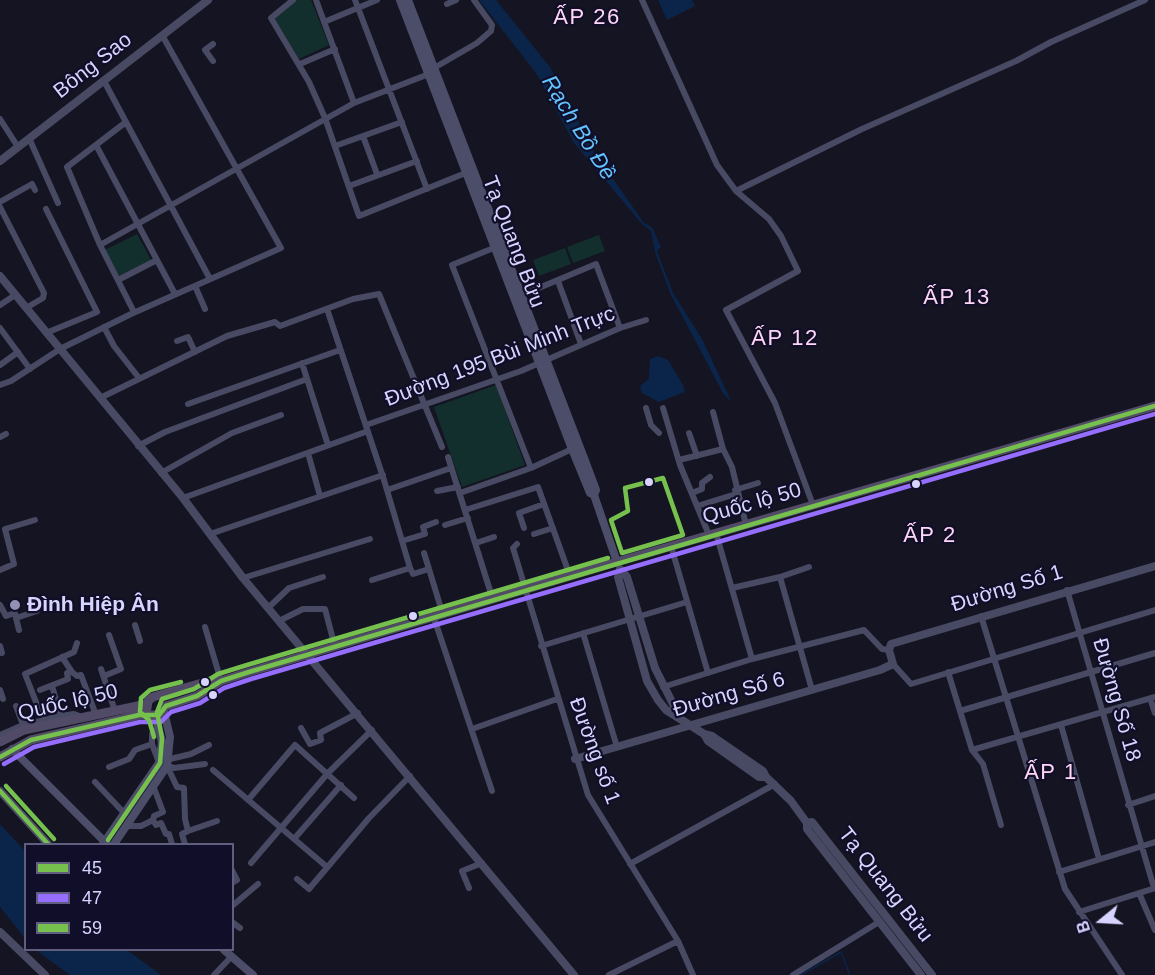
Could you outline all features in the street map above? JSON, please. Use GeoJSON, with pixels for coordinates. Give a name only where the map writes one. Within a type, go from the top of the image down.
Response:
{"type":"FeatureCollection","features":[{"type":"Feature","properties":{"kind":"main road","name":"Tạ Quang Bửu"},"geometry":{"type":"LineString","coordinates":[[400,0],[522,295],[572,449],[590,493],[594,495],[617,562]]}},
{"type":"Feature","properties":{"kind":"main road","name":"Tạ Quang Bửu"},"geometry":{"type":"LineString","coordinates":[[408,0],[431,71]]}},
{"type":"Feature","properties":{"kind":"main road","name":"Tạ Quang Bửu"},"geometry":{"type":"LineString","coordinates":[[470,172],[496,247],[584,458],[596,490],[594,495]]}},
{"type":"Feature","properties":{"kind":"main road","name":"Quốc lộ 50"},"geometry":{"type":"LineString","coordinates":[[0,757],[31,740],[155,710],[197,696],[221,681],[308,654],[1155,406]]}},
{"type":"Feature","properties":{"kind":"main road","name":"Quốc lộ 50"},"geometry":{"type":"LineString","coordinates":[[155,710],[151,698],[209,681],[221,681]]}},
{"type":"Feature","properties":{"kind":"main road"},"geometry":{"type":"LineString","coordinates":[[159,696],[155,710],[165,763]]}},
{"type":"Feature","properties":{"kind":"main road","name":"Quốc lộ 50"},"geometry":{"type":"LineString","coordinates":[[0,742],[24,730],[115,711],[155,710]]}},
{"type":"Feature","properties":{"kind":"main road"},"geometry":{"type":"LineString","coordinates":[[115,843],[165,763],[170,737],[155,710]]}},
{"type":"Feature","properties":{"kind":"main road"},"geometry":{"type":"LineString","coordinates":[[12,749],[104,843]]}},
{"type":"Feature","properties":{"kind":"main road"},"geometry":{"type":"LineString","coordinates":[[106,843],[125,814],[154,783]]}},
{"type":"Feature","properties":{"kind":"main road"},"geometry":{"type":"LineString","coordinates":[[0,791],[47,843]]}},
{"type":"Feature","properties":{"kind":"main road"},"geometry":{"type":"LineString","coordinates":[[225,951],[253,975]]}},
{"type":"Feature","properties":{"kind":"street","name":"Bông Sao"},"geometry":{"type":"LineString","coordinates":[[0,161],[208,0]]}},
{"type":"Feature","properties":{"kind":"street"},"geometry":{"type":"LineString","coordinates":[[293,0],[272,18],[300,64],[325,118],[359,216],[470,172]]}},
{"type":"Feature","properties":{"kind":"street"},"geometry":{"type":"LineString","coordinates":[[316,0],[354,103]]}},
{"type":"Feature","properties":{"kind":"street"},"geometry":{"type":"LineString","coordinates":[[355,0],[427,189]]}},
{"type":"Feature","properties":{"kind":"street"},"geometry":{"type":"LineString","coordinates":[[324,22],[377,0]]}},
{"type":"Feature","properties":{"kind":"street"},"geometry":{"type":"LineString","coordinates":[[447,4],[456,0]]}},
{"type":"Feature","properties":{"kind":"street"},"geometry":{"type":"LineString","coordinates":[[100,245],[325,118],[354,103],[390,90],[431,71],[477,43],[491,32],[492,25],[474,0]]}},
{"type":"Feature","properties":{"kind":"street"},"geometry":{"type":"LineString","coordinates":[[642,0],[710,152],[736,191],[769,219],[781,236],[798,270],[726,310],[775,403],[813,505]]}},
{"type":"Feature","properties":{"kind":"street"},"geometry":{"type":"LineString","coordinates":[[736,191],[862,129],[1016,61],[1051,42],[1145,0]]}},
{"type":"Feature","properties":{"kind":"street"},"geometry":{"type":"LineString","coordinates":[[0,385],[60,349],[134,312],[281,248],[162,35]]}},
{"type":"Feature","properties":{"kind":"street"},"geometry":{"type":"LineString","coordinates":[[213,44],[205,50],[213,61]]}},
{"type":"Feature","properties":{"kind":"street"},"geometry":{"type":"LineString","coordinates":[[300,64],[335,49]]}},
{"type":"Feature","properties":{"kind":"street"},"geometry":{"type":"LineString","coordinates":[[104,81],[210,279]]}},
{"type":"Feature","properties":{"kind":"street"},"geometry":{"type":"LineString","coordinates":[[0,119],[18,147]]}},
{"type":"Feature","properties":{"kind":"street"},"geometry":{"type":"LineString","coordinates":[[126,122],[68,167],[100,245],[134,312]]}},
{"type":"Feature","properties":{"kind":"street"},"geometry":{"type":"LineString","coordinates":[[335,146],[402,122]]}},
{"type":"Feature","properties":{"kind":"street"},"geometry":{"type":"LineString","coordinates":[[363,136],[377,174]]}},
{"type":"Feature","properties":{"kind":"street"},"geometry":{"type":"LineString","coordinates":[[29,138],[58,203]]}},
{"type":"Feature","properties":{"kind":"street"},"geometry":{"type":"LineString","coordinates":[[96,145],[175,294]]}},
{"type":"Feature","properties":{"kind":"street"},"geometry":{"type":"LineString","coordinates":[[349,186],[417,161]]}},
{"type":"Feature","properties":{"kind":"street"},"geometry":{"type":"LineString","coordinates":[[0,202],[32,184],[35,190]]}},
{"type":"Feature","properties":{"kind":"street"},"geometry":{"type":"LineString","coordinates":[[0,207],[44,293],[43,298],[26,308]]}},
{"type":"Feature","properties":{"kind":"street"},"geometry":{"type":"LineString","coordinates":[[46,208],[97,312],[46,333]]}},
{"type":"Feature","properties":{"kind":"street"},"geometry":{"type":"LineString","coordinates":[[496,247],[452,265],[531,468]]}},
{"type":"Feature","properties":{"kind":"street"},"geometry":{"type":"LineString","coordinates":[[118,280],[157,260]]}},
{"type":"Feature","properties":{"kind":"street"},"geometry":{"type":"LineString","coordinates":[[522,295],[596,264],[620,328]]}},
{"type":"Feature","properties":{"kind":"street"},"geometry":{"type":"LineString","coordinates":[[0,276],[183,498],[243,578],[358,713],[574,975]]}},
{"type":"Feature","properties":{"kind":"street"},"geometry":{"type":"LineString","coordinates":[[558,280],[581,344]]}},
{"type":"Feature","properties":{"kind":"street"},"geometry":{"type":"LineString","coordinates":[[195,286],[205,309]]}},
{"type":"Feature","properties":{"kind":"street"},"geometry":{"type":"LineString","coordinates":[[0,305],[15,294]]}},
{"type":"Feature","properties":{"kind":"street"},"geometry":{"type":"LineString","coordinates":[[100,398],[227,336],[275,322],[280,326],[327,309],[380,294],[442,447]]}},
{"type":"Feature","properties":{"kind":"street"},"geometry":{"type":"LineString","coordinates":[[327,309],[383,475],[410,568],[413,574],[429,569]]}},
{"type":"Feature","properties":{"kind":"street","name":"Đường 195 Bùi Minh Trực"},"geometry":{"type":"LineString","coordinates":[[183,498],[308,453],[425,405],[543,362],[620,328],[646,320]]}},
{"type":"Feature","properties":{"kind":"street"},"geometry":{"type":"LineString","coordinates":[[104,327],[114,346],[139,378]]}},
{"type":"Feature","properties":{"kind":"street"},"geometry":{"type":"LineString","coordinates":[[0,328],[2,337],[18,352],[30,369]]}},
{"type":"Feature","properties":{"kind":"street"},"geometry":{"type":"LineString","coordinates":[[177,341],[188,337],[195,352]]}},
{"type":"Feature","properties":{"kind":"street"},"geometry":{"type":"LineString","coordinates":[[188,404],[340,350]]}},
{"type":"Feature","properties":{"kind":"street"},"geometry":{"type":"LineString","coordinates":[[0,365],[18,352]]}},
{"type":"Feature","properties":{"kind":"street"},"geometry":{"type":"LineString","coordinates":[[302,363],[328,445]]}},
{"type":"Feature","properties":{"kind":"street"},"geometry":{"type":"LineString","coordinates":[[138,446],[165,432],[307,380]]}},
{"type":"Feature","properties":{"kind":"street"},"geometry":{"type":"LineString","coordinates":[[646,408],[651,426],[659,433]]}},
{"type":"Feature","properties":{"kind":"street"},"geometry":{"type":"LineString","coordinates":[[663,408],[679,460],[697,506],[713,534],[732,588],[752,659]]}},
{"type":"Feature","properties":{"kind":"street"},"geometry":{"type":"LineString","coordinates":[[713,412],[723,449],[732,467],[736,492],[746,525]]}},
{"type":"Feature","properties":{"kind":"street"},"geometry":{"type":"LineString","coordinates":[[161,473],[232,433],[281,416]]}},
{"type":"Feature","properties":{"kind":"street"},"geometry":{"type":"LineString","coordinates":[[689,433],[696,456]]}},
{"type":"Feature","properties":{"kind":"street"},"geometry":{"type":"LineString","coordinates":[[437,491],[459,490],[531,468],[572,449]]}},
{"type":"Feature","properties":{"kind":"street"},"geometry":{"type":"LineString","coordinates":[[679,460],[723,449]]}},
{"type":"Feature","properties":{"kind":"street"},"geometry":{"type":"LineString","coordinates":[[308,453],[320,496]]}},
{"type":"Feature","properties":{"kind":"street"},"geometry":{"type":"LineString","coordinates":[[448,458],[493,600]]}},
{"type":"Feature","properties":{"kind":"street"},"geometry":{"type":"LineString","coordinates":[[387,490],[451,468]]}},
{"type":"Feature","properties":{"kind":"street"},"geometry":{"type":"LineString","coordinates":[[210,534],[383,475]]}},
{"type":"Feature","properties":{"kind":"street"},"geometry":{"type":"LineString","coordinates":[[692,493],[702,489],[702,483],[710,477]]}},
{"type":"Feature","properties":{"kind":"street"},"geometry":{"type":"LineString","coordinates":[[697,506],[758,483]]}},
{"type":"Feature","properties":{"kind":"street"},"geometry":{"type":"LineString","coordinates":[[465,510],[538,487],[570,576]]}},
{"type":"Feature","properties":{"kind":"street"},"geometry":{"type":"LineString","coordinates":[[524,528],[519,513],[544,504]]}},
{"type":"Feature","properties":{"kind":"street"},"geometry":{"type":"LineString","coordinates":[[445,525],[468,518]]}},
{"type":"Feature","properties":{"kind":"street"},"geometry":{"type":"LineString","coordinates":[[0,570],[14,564],[5,529],[35,520]]}},
{"type":"Feature","properties":{"kind":"street"},"geometry":{"type":"LineString","coordinates":[[402,541],[425,534],[423,527],[436,522]]}},
{"type":"Feature","properties":{"kind":"street"},"geometry":{"type":"LineString","coordinates":[[534,534],[553,528]]}},
{"type":"Feature","properties":{"kind":"street"},"geometry":{"type":"LineString","coordinates":[[476,543],[494,537]]}},
{"type":"Feature","properties":{"kind":"street"},"geometry":{"type":"LineString","coordinates":[[243,578],[370,539]]}},
{"type":"Feature","properties":{"kind":"street","name":"Đường số 1"},"geometry":{"type":"LineString","coordinates":[[517,544],[513,548],[575,759],[588,795],[678,941],[693,975]]}},
{"type":"Feature","properties":{"kind":"street"},"geometry":{"type":"LineString","coordinates":[[671,546],[708,673]]}},
{"type":"Feature","properties":{"kind":"street"},"geometry":{"type":"LineString","coordinates":[[424,553],[439,616],[492,791]]}},
{"type":"Feature","properties":{"kind":"street","name":"Tạ Quang Bửu"},"geometry":{"type":"LineString","coordinates":[[617,562],[621,572],[627,577],[663,687],[679,716]]}},
{"type":"Feature","properties":{"kind":"street","name":"Đường Số 1"},"geometry":{"type":"LineString","coordinates":[[889,650],[891,644],[1067,590],[1155,566]]}},
{"type":"Feature","properties":{"kind":"street"},"geometry":{"type":"LineString","coordinates":[[732,588],[780,577],[809,567]]}},
{"type":"Feature","properties":{"kind":"street"},"geometry":{"type":"LineString","coordinates":[[372,580],[410,568]]}},
{"type":"Feature","properties":{"kind":"street","name":"Tạ Quang Bửu"},"geometry":{"type":"LineString","coordinates":[[621,572],[618,577],[647,681],[666,710],[679,716],[704,734],[712,736],[763,771],[766,777],[776,784],[807,823],[807,829],[879,922],[901,941],[921,975]]}},
{"type":"Feature","properties":{"kind":"street"},"geometry":{"type":"LineString","coordinates":[[268,608],[289,588],[323,577]]}},
{"type":"Feature","properties":{"kind":"street"},"geometry":{"type":"LineString","coordinates":[[780,577],[812,690]]}},
{"type":"Feature","properties":{"kind":"street","name":"Đường Số 18"},"geometry":{"type":"LineString","coordinates":[[1067,590],[1154,888]]}},
{"type":"Feature","properties":{"kind":"street"},"geometry":{"type":"LineString","coordinates":[[541,646],[687,602]]}},
{"type":"Feature","properties":{"kind":"street"},"geometry":{"type":"LineString","coordinates":[[0,605],[6,616],[15,613],[20,630]]}},
{"type":"Feature","properties":{"kind":"street"},"geometry":{"type":"LineString","coordinates":[[279,621],[303,609],[325,609],[335,647]]}},
{"type":"Feature","properties":{"kind":"street"},"geometry":{"type":"LineString","coordinates":[[663,687],[752,659],[864,630],[882,649],[889,650],[893,664],[911,684],[1155,610]]}},
{"type":"Feature","properties":{"kind":"street"},"geometry":{"type":"LineString","coordinates":[[16,618],[37,611]]}},
{"type":"Feature","properties":{"kind":"street"},"geometry":{"type":"LineString","coordinates":[[981,616],[1065,889],[1122,975]]}},
{"type":"Feature","properties":{"kind":"street"},"geometry":{"type":"LineString","coordinates":[[135,625],[141,641]]}},
{"type":"Feature","properties":{"kind":"street"},"geometry":{"type":"LineString","coordinates":[[205,627],[221,681]]}},
{"type":"Feature","properties":{"kind":"street"},"geometry":{"type":"LineString","coordinates":[[584,633],[617,747]]}},
{"type":"Feature","properties":{"kind":"street"},"geometry":{"type":"LineString","coordinates":[[109,634],[121,669],[103,673],[115,711]]}},
{"type":"Feature","properties":{"kind":"street"},"geometry":{"type":"LineString","coordinates":[[43,720],[25,674],[74,652],[77,643]]}},
{"type":"Feature","properties":{"kind":"street"},"geometry":{"type":"LineString","coordinates":[[960,711],[1155,653]]}},
{"type":"Feature","properties":{"kind":"street"},"geometry":{"type":"LineString","coordinates":[[62,657],[72,672],[77,676],[81,675],[84,685],[87,685],[96,715]]}},
{"type":"Feature","properties":{"kind":"street","name":"Đường Số 6"},"geometry":{"type":"LineString","coordinates":[[575,759],[893,664]]}},
{"type":"Feature","properties":{"kind":"street"},"geometry":{"type":"LineString","coordinates":[[40,690],[68,680],[67,673],[72,672]]}},
{"type":"Feature","properties":{"kind":"street"},"geometry":{"type":"LineString","coordinates":[[948,672],[972,750],[984,764],[1001,825]]}},
{"type":"Feature","properties":{"kind":"street"},"geometry":{"type":"LineString","coordinates":[[52,686],[61,716]]}},
{"type":"Feature","properties":{"kind":"street"},"geometry":{"type":"LineString","coordinates":[[0,690],[3,699]]}},
{"type":"Feature","properties":{"kind":"street"},"geometry":{"type":"LineString","coordinates":[[972,750],[1153,698],[1155,713]]}},
{"type":"Feature","properties":{"kind":"street"},"geometry":{"type":"LineString","coordinates":[[472,729],[557,699]]}},
{"type":"Feature","properties":{"kind":"street"},"geometry":{"type":"LineString","coordinates":[[16,706],[23,725]]}},
{"type":"Feature","properties":{"kind":"street"},"geometry":{"type":"LineString","coordinates":[[301,728],[310,744],[321,740],[320,733],[358,713]]}},
{"type":"Feature","properties":{"kind":"street"},"geometry":{"type":"LineString","coordinates":[[0,735],[23,725],[61,716],[74,714],[86,717]]}},
{"type":"Feature","properties":{"kind":"street"},"geometry":{"type":"LineString","coordinates":[[1061,725],[1099,859]]}},
{"type":"Feature","properties":{"kind":"street"},"geometry":{"type":"LineString","coordinates":[[159,726],[153,731],[152,744],[177,787],[184,788],[185,819],[188,831]]}},
{"type":"Feature","properties":{"kind":"street"},"geometry":{"type":"LineString","coordinates":[[251,863],[328,773],[372,730]]}},
{"type":"Feature","properties":{"kind":"street"},"geometry":{"type":"LineString","coordinates":[[109,767],[129,759],[135,750],[152,744]]}},
{"type":"Feature","properties":{"kind":"street"},"geometry":{"type":"LineString","coordinates":[[165,763],[209,745]]}},
{"type":"Feature","properties":{"kind":"street"},"geometry":{"type":"LineString","coordinates":[[248,800],[295,746],[341,784],[354,798]]}},
{"type":"Feature","properties":{"kind":"street"},"geometry":{"type":"LineString","coordinates":[[165,763],[174,768],[205,764]]}},
{"type":"Feature","properties":{"kind":"street"},"geometry":{"type":"LineString","coordinates":[[213,770],[327,867]]}},
{"type":"Feature","properties":{"kind":"street"},"geometry":{"type":"LineString","coordinates":[[297,879],[309,890],[410,776]]}},
{"type":"Feature","properties":{"kind":"street"},"geometry":{"type":"LineString","coordinates":[[95,782],[125,814]]}},
{"type":"Feature","properties":{"kind":"street"},"geometry":{"type":"LineString","coordinates":[[127,826],[141,826],[163,812],[154,783]]}},
{"type":"Feature","properties":{"kind":"street"},"geometry":{"type":"LineString","coordinates":[[294,839],[341,784]]}},
{"type":"Feature","properties":{"kind":"street"},"geometry":{"type":"LineString","coordinates":[[630,864],[776,784]]}},
{"type":"Feature","properties":{"kind":"street"},"geometry":{"type":"LineString","coordinates":[[1128,805],[1155,796]]}},
{"type":"Feature","properties":{"kind":"street"},"geometry":{"type":"LineString","coordinates":[[153,820],[156,825],[161,823],[166,834],[169,834],[172,843]]}},
{"type":"Feature","properties":{"kind":"street"},"geometry":{"type":"LineString","coordinates":[[185,843],[182,834],[217,821]]}},
{"type":"Feature","properties":{"kind":"street","name":"Tạ Quang Bửu"},"geometry":{"type":"LineString","coordinates":[[807,823],[812,822],[901,941],[932,975]]}},
{"type":"Feature","properties":{"kind":"street"},"geometry":{"type":"LineString","coordinates":[[1059,872],[1155,842]]}},
{"type":"Feature","properties":{"kind":"street"},"geometry":{"type":"LineString","coordinates":[[469,888],[462,871],[482,863]]}},
{"type":"Feature","properties":{"kind":"street"},"geometry":{"type":"LineString","coordinates":[[234,904],[258,884]]}},
{"type":"Feature","properties":{"kind":"street"},"geometry":{"type":"LineString","coordinates":[[1079,912],[1154,888]]}},
{"type":"Feature","properties":{"kind":"street"},"geometry":{"type":"LineString","coordinates":[[1139,893],[1155,930]]}},
{"type":"Feature","properties":{"kind":"street"},"geometry":{"type":"LineString","coordinates":[[793,975],[879,922]]}},
{"type":"Feature","properties":{"kind":"street"},"geometry":{"type":"LineString","coordinates":[[234,924],[240,928]]}},
{"type":"Feature","properties":{"kind":"street"},"geometry":{"type":"LineString","coordinates":[[1,935],[45,975]]}},
{"type":"Feature","properties":{"kind":"street"},"geometry":{"type":"LineString","coordinates":[[609,975],[678,941]]}},
{"type":"Feature","properties":{"kind":"street"},"geometry":{"type":"LineString","coordinates":[[214,975],[232,956]]}},
{"type":"Feature","properties":{"kind":"green space"},"geometry":{"type":"Polygon","coordinates":[[[296,0],[311,0],[329,45],[299,59],[274,17],[296,0]]]}},
{"type":"Feature","properties":{"kind":"green space"},"geometry":{"type":"Polygon","coordinates":[[[137,234],[151,260],[119,276],[105,250],[137,234]]]}},
{"type":"Feature","properties":{"kind":"green space"},"geometry":{"type":"Polygon","coordinates":[[[599,235],[605,251],[573,263],[567,247],[599,235]]]}},
{"type":"Feature","properties":{"kind":"green space"},"geometry":{"type":"Polygon","coordinates":[[[565,248],[571,264],[539,276],[533,260],[565,248]]]}},
{"type":"Feature","properties":{"kind":"green space"},"geometry":{"type":"Polygon","coordinates":[[[496,385],[525,465],[462,487],[434,407],[496,385]]]}},
{"type":"Feature","properties":{"kind":"water","name":"Rạch Bồ Đề"},"geometry":{"type":"Polygon","coordinates":[[[479,0],[496,0],[550,67],[593,150],[644,223],[652,227],[661,247],[657,251],[673,293],[702,339],[732,403],[723,393],[671,295],[655,252],[651,231],[641,223],[574,143],[536,73],[479,0]]]}},
{"type":"Feature","properties":{"kind":"water"},"geometry":{"type":"Polygon","coordinates":[[[658,0],[692,0],[695,6],[667,20],[658,0]]]}},
{"type":"Feature","properties":{"kind":"water"},"geometry":{"type":"Polygon","coordinates":[[[658,356],[668,360],[685,392],[659,402],[642,393],[640,386],[649,379],[650,359],[658,356]]]}},
{"type":"Feature","properties":{"kind":"water"},"geometry":{"type":"Polygon","coordinates":[[[0,824],[24,850],[24,937],[0,907],[0,824]]]}},
{"type":"Feature","properties":{"kind":"water"},"geometry":{"type":"Polygon","coordinates":[[[37,951],[128,951],[161,975],[70,975],[37,951]]]}},
{"type":"Feature","properties":{"kind":"waterway"},"geometry":{"type":"LineString","coordinates":[[801,975],[841,952],[850,975]]}},
{"type":"Feature","properties":{"kind":"transit line","name":"45"},"geometry":{"type":"LineString","coordinates":[[0,757],[31,740],[139,715],[159,715],[166,706],[197,696],[221,681],[249,672],[1155,406]]}},
{"type":"Feature","properties":{"kind":"transit line","name":"47"},"geometry":{"type":"LineString","coordinates":[[4,764],[34,747],[140,722],[161,722],[171,712],[200,703],[224,688],[251,679],[1155,414]]}},
{"type":"Feature","properties":{"kind":"transit line","name":"59"},"geometry":{"type":"LineString","coordinates":[[663,478],[683,535],[622,553],[611,520],[628,511],[625,488],[663,478]]}},
{"type":"Feature","properties":{"kind":"transit line","name":"59"},"geometry":{"type":"LineString","coordinates":[[108,840],[160,763],[162,738],[157,712],[162,699],[194,689],[218,674],[608,558]]}},
{"type":"Feature","properties":{"kind":"transit line","name":"59"},"geometry":{"type":"LineString","coordinates":[[154,737],[149,720],[140,712],[141,698],[150,690],[181,682]]}},
{"type":"Feature","properties":{"kind":"transit line","name":"59"},"geometry":{"type":"LineString","coordinates":[[6,786],[54,839]]}},
{"type":"Feature","properties":{"kind":"transit line"},"geometry":{"type":"LineString","coordinates":[[0,791],[47,843]]}},
{"type":"Feature","properties":{"kind":"place","name":"Đình Hiệp Ân"},"geometry":{"type":"Point","coordinates":[15,605]}},
{"type":"Feature","properties":{"kind":"district","name":"ẤP 26"},"geometry":{"type":"Point","coordinates":[587,18]}},
{"type":"Feature","properties":{"kind":"district","name":"ẤP 13"},"geometry":{"type":"Point","coordinates":[957,298]}},
{"type":"Feature","properties":{"kind":"district","name":"ẤP 12"},"geometry":{"type":"Point","coordinates":[785,339]}},
{"type":"Feature","properties":{"kind":"district","name":"ẤP 2"},"geometry":{"type":"Point","coordinates":[930,536]}},
{"type":"Feature","properties":{"kind":"district","name":"ẤP 1"},"geometry":{"type":"Point","coordinates":[1051,773]}}]}
